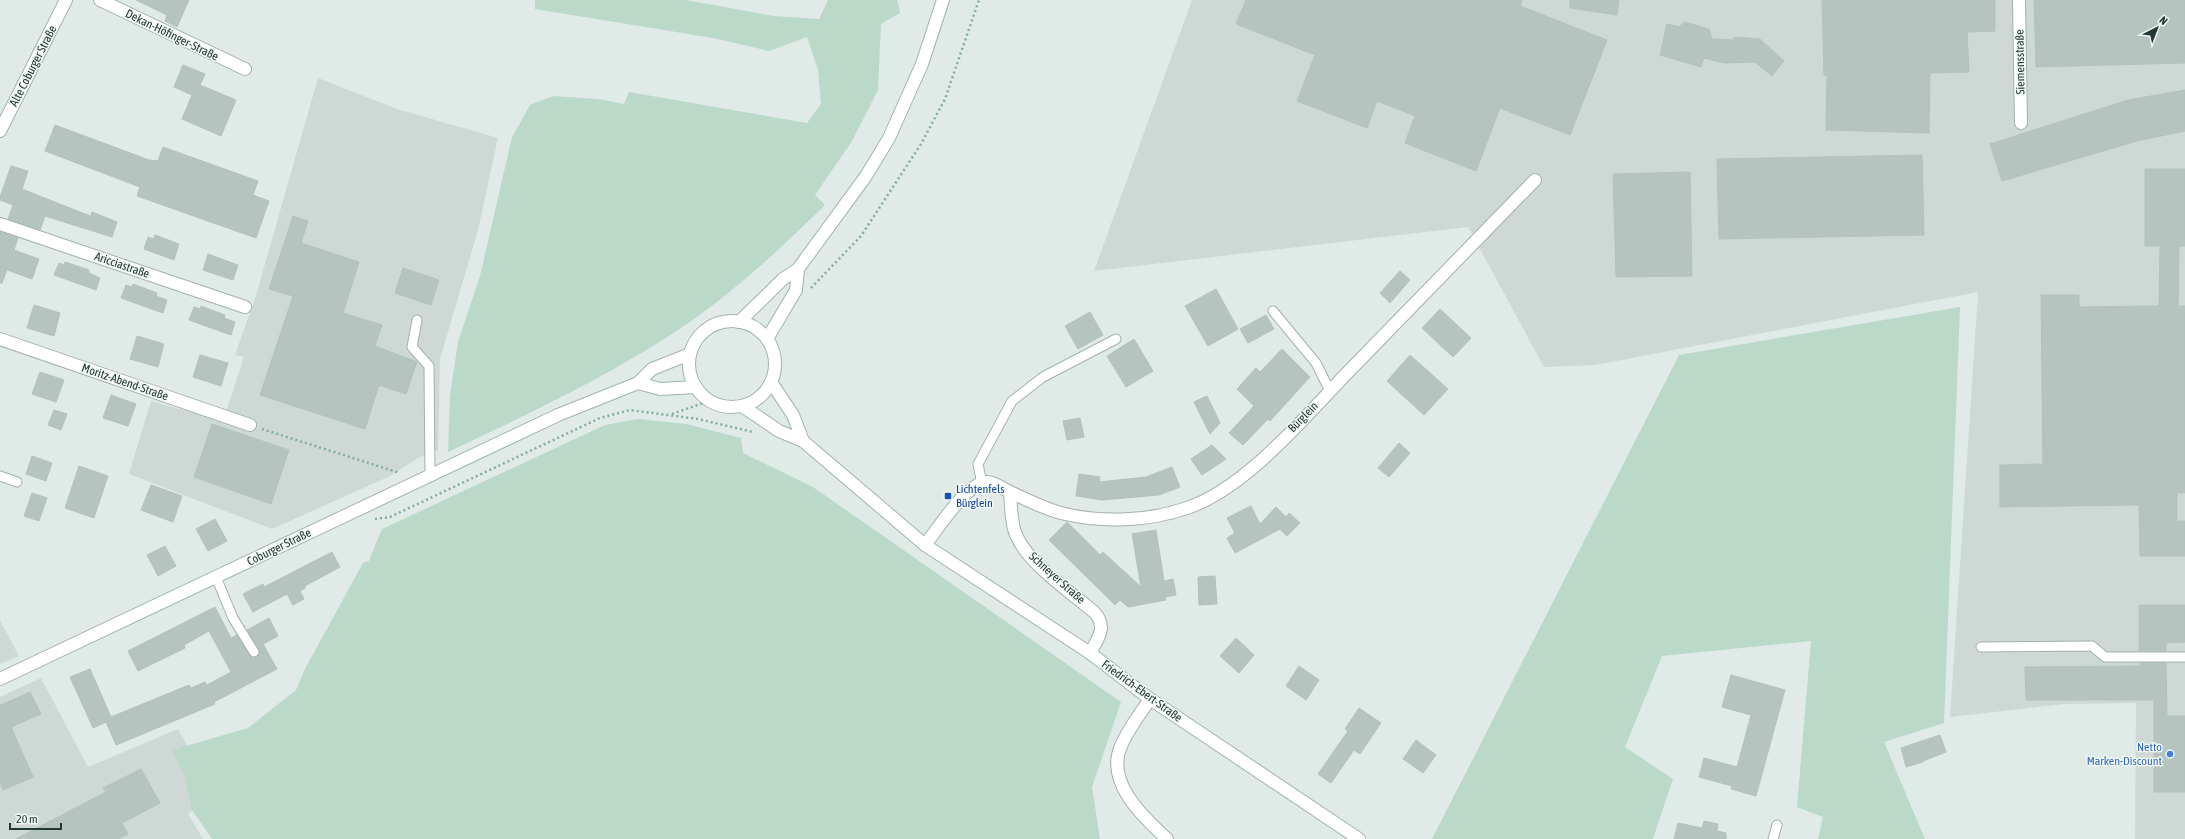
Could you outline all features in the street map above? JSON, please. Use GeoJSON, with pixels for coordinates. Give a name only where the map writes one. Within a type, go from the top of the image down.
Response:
{"type":"FeatureCollection","features":[{"type":"Feature","properties":{"kind":"street","name":"Alte Coburger Straße"},"geometry":{"type":"LineString","coordinates":[[0,131],[66,0]]}},
{"type":"Feature","properties":{"kind":"street","name":"Dekan-Höfinger-Straße"},"geometry":{"type":"LineString","coordinates":[[100,0],[245,69]]}},
{"type":"Feature","properties":{"kind":"street"},"geometry":{"type":"LineString","coordinates":[[739,322],[783,279],[798,269],[866,176],[889,138],[908,98],[922,64],[944,0]]}},
{"type":"Feature","properties":{"kind":"street","name":"Siemensstraße"},"geometry":{"type":"LineString","coordinates":[[2019,0],[2021,123]]}},
{"type":"Feature","properties":{"kind":"street","name":"Bürglein"},"geometry":{"type":"LineString","coordinates":[[1010,492],[1065,514],[1092,518],[1118,519],[1154,516],[1188,508],[1217,493],[1241,476],[1276,445],[1535,180]]}},
{"type":"Feature","properties":{"kind":"street","name":"Aricciastraße"},"geometry":{"type":"LineString","coordinates":[[0,224],[245,307]]}},
{"type":"Feature","properties":{"kind":"street"},"geometry":{"type":"LineString","coordinates":[[767,340],[796,290],[798,269]]}},
{"type":"Feature","properties":{"kind":"street"},"geometry":{"type":"LineString","coordinates":[[739,322],[755,328],[767,340],[773,353],[775,363],[771,382],[759,398],[742,406],[730,407],[709,401],[696,388],[689,370],[692,350],[699,337],[717,324],[739,322]]}},
{"type":"Feature","properties":{"kind":"street","name":"Moritz-Abend-Straße"},"geometry":{"type":"LineString","coordinates":[[0,339],[250,425]]}},
{"type":"Feature","properties":{"kind":"street"},"geometry":{"type":"LineString","coordinates":[[692,350],[652,369],[638,383],[660,389],[696,388]]}},
{"type":"Feature","properties":{"kind":"street"},"geometry":{"type":"LineString","coordinates":[[771,382],[793,415],[803,441]]}},
{"type":"Feature","properties":{"kind":"street","name":"Coburger Straße"},"geometry":{"type":"LineString","coordinates":[[0,679],[558,415],[638,383]]}},
{"type":"Feature","properties":{"kind":"street"},"geometry":{"type":"LineString","coordinates":[[742,406],[779,432],[803,441]]}},
{"type":"Feature","properties":{"kind":"street","name":"Friedrich-Ebert-Straße"},"geometry":{"type":"LineString","coordinates":[[803,441],[925,545],[1090,654],[1150,699],[1359,839]]}},
{"type":"Feature","properties":{"kind":"street"},"geometry":{"type":"LineString","coordinates":[[925,545],[960,501],[978,484],[993,484],[1010,492]]}},
{"type":"Feature","properties":{"kind":"street","name":"Schneyer Straße"},"geometry":{"type":"LineString","coordinates":[[1010,492],[1014,529],[1021,543],[1040,566],[1094,612],[1101,621],[1102,629],[1090,654]]}},
{"type":"Feature","properties":{"kind":"street"},"geometry":{"type":"LineString","coordinates":[[1150,699],[1120,746],[1117,760],[1118,774],[1132,802],[1148,821],[1167,839]]}},
{"type":"Feature","properties":{"kind":"lane"},"geometry":{"type":"LineString","coordinates":[[1273,311],[1316,363],[1330,391]]}},
{"type":"Feature","properties":{"kind":"lane"},"geometry":{"type":"LineString","coordinates":[[416,320],[412,347],[428,366],[425,477]]}},
{"type":"Feature","properties":{"kind":"lane"},"geometry":{"type":"LineString","coordinates":[[982,484],[978,464],[1012,401],[1043,377],[1116,339]]}},
{"type":"Feature","properties":{"kind":"lane"},"geometry":{"type":"LineString","coordinates":[[0,476],[17,482]]}},
{"type":"Feature","properties":{"kind":"lane"},"geometry":{"type":"LineString","coordinates":[[216,577],[233,618],[254,652]]}},
{"type":"Feature","properties":{"kind":"lane"},"geometry":{"type":"LineString","coordinates":[[1981,647],[2092,646],[2105,657],[2185,657]]}},
{"type":"Feature","properties":{"kind":"lane"},"geometry":{"type":"LineString","coordinates":[[1774,839],[1777,825]]}},
{"type":"Feature","properties":{"kind":"path"},"geometry":{"type":"LineString","coordinates":[[807,293],[861,236],[921,144],[945,99],[979,0]]}},
{"type":"Feature","properties":{"kind":"path"},"geometry":{"type":"LineString","coordinates":[[671,414],[709,401]]}},
{"type":"Feature","properties":{"kind":"path"},"geometry":{"type":"LineString","coordinates":[[350,513],[366,520],[390,517],[600,418],[630,410],[671,414],[756,432]]}},
{"type":"Feature","properties":{"kind":"path"},"geometry":{"type":"LineString","coordinates":[[250,425],[425,477]]}},
{"type":"Feature","properties":{"kind":"shaded area"},"geometry":{"type":"Polygon","coordinates":[[[1192,0],[2185,0],[2185,839],[2135,839],[2136,703],[2065,704],[1950,717],[1978,292],[1595,365],[1544,367],[1468,227],[1094,271],[1192,0]]]}},
{"type":"Feature","properties":{"kind":"shaded area"},"geometry":{"type":"Polygon","coordinates":[[[318,78],[397,109],[498,138],[478,230],[440,359],[438,450],[420,457],[388,477],[272,529],[129,474],[151,401],[223,421],[244,357],[235,355],[255,299],[318,78]]]}},
{"type":"Feature","properties":{"kind":"shaded area"},"geometry":{"type":"Polygon","coordinates":[[[0,620],[19,656],[0,664],[0,620]]]}},
{"type":"Feature","properties":{"kind":"shaded area"},"geometry":{"type":"Polygon","coordinates":[[[41,678],[88,767],[178,729],[213,791],[188,814],[203,839],[0,839],[0,697],[41,678]]]}},
{"type":"Feature","properties":{"kind":"green space"},"geometry":{"type":"Polygon","coordinates":[[[535,0],[686,0],[773,16],[819,19],[828,0],[897,0],[900,13],[881,24],[878,90],[852,141],[815,195],[825,205],[771,256],[734,288],[675,332],[592,381],[448,452],[450,396],[458,342],[480,276],[512,137],[530,105],[553,96],[598,99],[624,104],[629,92],[807,123],[821,104],[818,70],[807,37],[769,51],[713,38],[535,9],[535,0]]]}},
{"type":"Feature","properties":{"kind":"green space"},"geometry":{"type":"Polygon","coordinates":[[[1960,307],[1944,723],[1884,742],[1925,839],[1818,839],[1823,817],[1797,807],[1811,641],[1662,656],[1625,747],[1673,779],[1653,839],[1432,839],[1679,355],[1960,307]]]}},
{"type":"Feature","properties":{"kind":"green space"},"geometry":{"type":"Polygon","coordinates":[[[638,419],[686,424],[741,438],[743,453],[813,487],[1121,702],[1092,787],[1100,839],[212,839],[192,810],[185,777],[172,750],[248,728],[296,690],[306,667],[363,563],[369,561],[382,529],[605,425],[638,419]]]}},
{"type":"Feature","properties":{"kind":"building"},"geometry":{"type":"Polygon","coordinates":[[[136,0],[189,0],[177,27],[165,21],[167,15],[136,0]]]}},
{"type":"Feature","properties":{"kind":"building"},"geometry":{"type":"Polygon","coordinates":[[[1246,0],[1522,0],[1520,6],[1607,40],[1570,135],[1500,108],[1476,171],[1405,143],[1415,116],[1377,101],[1367,128],[1297,101],[1315,55],[1236,24],[1246,0]]]}},
{"type":"Feature","properties":{"kind":"building"},"geometry":{"type":"Polygon","coordinates":[[[1570,0],[1619,0],[1617,15],[1570,8],[1570,0]]]}},
{"type":"Feature","properties":{"kind":"building"},"geometry":{"type":"Polygon","coordinates":[[[1822,0],[1995,0],[1995,31],[1967,32],[1969,72],[1930,73],[1929,133],[1826,130],[1827,75],[1824,75],[1822,0]]]}},
{"type":"Feature","properties":{"kind":"building"},"geometry":{"type":"Polygon","coordinates":[[[2034,0],[2185,0],[2185,63],[2036,67],[2034,0]]]}},
{"type":"Feature","properties":{"kind":"building"},"geometry":{"type":"Polygon","coordinates":[[[1685,22],[1709,29],[1712,39],[1734,40],[1734,37],[1760,39],[1784,61],[1772,76],[1755,62],[1724,63],[1704,58],[1701,67],[1660,55],[1667,24],[1679,27],[1685,22]]]}},
{"type":"Feature","properties":{"kind":"building"},"geometry":{"type":"Polygon","coordinates":[[[183,65],[205,74],[200,85],[236,100],[221,136],[182,119],[192,95],[174,87],[183,65]]]}},
{"type":"Feature","properties":{"kind":"building"},"geometry":{"type":"Polygon","coordinates":[[[2185,90],[2185,131],[2137,141],[2002,181],[1990,144],[2128,100],[2185,90]]]}},
{"type":"Feature","properties":{"kind":"building"},"geometry":{"type":"Polygon","coordinates":[[[55,125],[149,160],[158,161],[163,147],[258,181],[253,195],[269,201],[256,238],[137,196],[140,187],[45,151],[55,125]]]}},
{"type":"Feature","properties":{"kind":"building"},"geometry":{"type":"Polygon","coordinates":[[[1922,155],[1924,235],[1719,239],[1717,159],[1922,155]]]}},
{"type":"Feature","properties":{"kind":"building"},"geometry":{"type":"Polygon","coordinates":[[[11,166],[28,171],[22,189],[85,214],[91,216],[92,212],[117,222],[112,237],[45,216],[40,230],[8,219],[13,205],[0,200],[0,197],[11,166]]]}},
{"type":"Feature","properties":{"kind":"building"},"geometry":{"type":"Polygon","coordinates":[[[2145,169],[2185,169],[2185,246],[2179,246],[2178,306],[2185,306],[2185,493],[2177,493],[2177,521],[2185,521],[2185,556],[2140,556],[2139,505],[2000,507],[2000,465],[2043,464],[2041,295],[2079,295],[2079,307],[2159,306],[2160,246],[2145,246],[2145,169]]]}},
{"type":"Feature","properties":{"kind":"building"},"geometry":{"type":"Polygon","coordinates":[[[1690,172],[1692,276],[1616,277],[1613,174],[1690,172]]]}},
{"type":"Feature","properties":{"kind":"building"},"geometry":{"type":"Polygon","coordinates":[[[293,216],[308,221],[301,243],[359,262],[343,313],[382,325],[375,346],[417,362],[406,394],[379,385],[365,429],[260,395],[293,296],[269,289],[293,216]]]}},
{"type":"Feature","properties":{"kind":"building"},"geometry":{"type":"Polygon","coordinates":[[[0,232],[18,238],[14,250],[39,259],[32,279],[7,270],[2,283],[0,283],[0,232]]]}},
{"type":"Feature","properties":{"kind":"building"},"geometry":{"type":"Polygon","coordinates":[[[155,235],[179,244],[174,260],[144,249],[148,237],[154,239],[155,235]]]}},
{"type":"Feature","properties":{"kind":"building"},"geometry":{"type":"Polygon","coordinates":[[[208,254],[238,265],[233,280],[203,270],[208,254]]]}},
{"type":"Feature","properties":{"kind":"building"},"geometry":{"type":"Polygon","coordinates":[[[65,262],[89,270],[89,273],[100,278],[96,290],[54,275],[59,263],[64,265],[65,262]]]}},
{"type":"Feature","properties":{"kind":"building"},"geometry":{"type":"Polygon","coordinates":[[[403,268],[439,280],[431,305],[395,293],[403,268]]]}},
{"type":"Feature","properties":{"kind":"building"},"geometry":{"type":"Polygon","coordinates":[[[1400,271],[1410,280],[1390,303],[1380,293],[1400,271]]]}},
{"type":"Feature","properties":{"kind":"building"},"geometry":{"type":"Polygon","coordinates":[[[133,284],[157,293],[156,296],[167,300],[163,313],[121,298],[126,285],[132,287],[133,284]]]}},
{"type":"Feature","properties":{"kind":"building"},"geometry":{"type":"Polygon","coordinates":[[[1216,289],[1238,329],[1208,346],[1185,306],[1216,289]]]}},
{"type":"Feature","properties":{"kind":"building"},"geometry":{"type":"Polygon","coordinates":[[[34,305],[60,313],[54,336],[27,328],[34,305]]]}},
{"type":"Feature","properties":{"kind":"building"},"geometry":{"type":"Polygon","coordinates":[[[201,306],[225,315],[224,318],[235,322],[231,335],[189,320],[194,307],[200,309],[201,306]]]}},
{"type":"Feature","properties":{"kind":"building"},"geometry":{"type":"Polygon","coordinates":[[[1440,309],[1471,338],[1453,357],[1422,328],[1440,309]]]}},
{"type":"Feature","properties":{"kind":"building"},"geometry":{"type":"Polygon","coordinates":[[[1090,312],[1103,335],[1078,349],[1065,326],[1090,312]]]}},
{"type":"Feature","properties":{"kind":"building"},"geometry":{"type":"Polygon","coordinates":[[[1266,315],[1274,329],[1248,343],[1240,329],[1266,315]]]}},
{"type":"Feature","properties":{"kind":"building"},"geometry":{"type":"Polygon","coordinates":[[[137,336],[164,344],[158,367],[130,359],[137,336]]]}},
{"type":"Feature","properties":{"kind":"building"},"geometry":{"type":"Polygon","coordinates":[[[1134,339],[1153,371],[1126,387],[1107,356],[1134,339]]]}},
{"type":"Feature","properties":{"kind":"building"},"geometry":{"type":"Polygon","coordinates":[[[1282,349],[1310,377],[1270,421],[1268,419],[1243,445],[1229,433],[1254,406],[1237,389],[1256,368],[1260,372],[1282,349]]]}},
{"type":"Feature","properties":{"kind":"building"},"geometry":{"type":"Polygon","coordinates":[[[200,355],[228,363],[221,386],[193,377],[200,355]]]}},
{"type":"Feature","properties":{"kind":"building"},"geometry":{"type":"Polygon","coordinates":[[[1410,355],[1448,389],[1424,415],[1387,381],[1410,355]]]}},
{"type":"Feature","properties":{"kind":"building"},"geometry":{"type":"Polygon","coordinates":[[[40,372],[64,380],[56,402],[32,394],[40,372]]]}},
{"type":"Feature","properties":{"kind":"building"},"geometry":{"type":"Polygon","coordinates":[[[111,395],[136,404],[128,426],[103,418],[111,395]]]}},
{"type":"Feature","properties":{"kind":"building"},"geometry":{"type":"Polygon","coordinates":[[[1207,396],[1220,423],[1210,434],[1194,402],[1207,396]]]}},
{"type":"Feature","properties":{"kind":"building"},"geometry":{"type":"Polygon","coordinates":[[[54,410],[67,414],[61,430],[48,425],[54,410]]]}},
{"type":"Feature","properties":{"kind":"building"},"geometry":{"type":"Polygon","coordinates":[[[1080,418],[1084,437],[1067,440],[1063,421],[1080,418]]]}},
{"type":"Feature","properties":{"kind":"building"},"geometry":{"type":"Polygon","coordinates":[[[212,424],[289,450],[271,504],[194,477],[212,424]]]}},
{"type":"Feature","properties":{"kind":"building"},"geometry":{"type":"Polygon","coordinates":[[[1399,443],[1410,453],[1389,477],[1378,468],[1399,443]]]}},
{"type":"Feature","properties":{"kind":"building"},"geometry":{"type":"Polygon","coordinates":[[[1212,445],[1226,459],[1202,475],[1191,459],[1212,445]]]}},
{"type":"Feature","properties":{"kind":"building"},"geometry":{"type":"Polygon","coordinates":[[[32,456],[52,463],[46,481],[26,474],[32,456]]]}},
{"type":"Feature","properties":{"kind":"building"},"geometry":{"type":"Polygon","coordinates":[[[79,466],[108,476],[94,518],[65,508],[79,466]]]}},
{"type":"Feature","properties":{"kind":"building"},"geometry":{"type":"Polygon","coordinates":[[[1172,467],[1180,487],[1159,495],[1102,500],[1076,496],[1079,474],[1100,477],[1099,482],[1146,477],[1172,467]]]}},
{"type":"Feature","properties":{"kind":"building"},"geometry":{"type":"Polygon","coordinates":[[[151,485],[182,496],[173,522],[141,510],[151,485]]]}},
{"type":"Feature","properties":{"kind":"building"},"geometry":{"type":"Polygon","coordinates":[[[32,493],[47,498],[39,521],[24,516],[32,493]]]}},
{"type":"Feature","properties":{"kind":"building"},"geometry":{"type":"Polygon","coordinates":[[[1251,506],[1260,524],[1276,507],[1286,517],[1289,513],[1300,523],[1287,536],[1280,529],[1235,553],[1227,538],[1235,533],[1227,518],[1251,506]]]}},
{"type":"Feature","properties":{"kind":"building"},"geometry":{"type":"Polygon","coordinates":[[[215,519],[227,541],[208,551],[196,529],[215,519]]]}},
{"type":"Feature","properties":{"kind":"building"},"geometry":{"type":"Polygon","coordinates":[[[1067,522],[1100,555],[1103,552],[1141,587],[1132,534],[1156,530],[1164,581],[1173,579],[1176,595],[1165,597],[1166,600],[1128,607],[1120,600],[1115,605],[1049,540],[1067,522]]]}},
{"type":"Feature","properties":{"kind":"building"},"geometry":{"type":"Polygon","coordinates":[[[165,546],[176,566],[158,576],[147,555],[165,546]]]}},
{"type":"Feature","properties":{"kind":"building"},"geometry":{"type":"Polygon","coordinates":[[[332,552],[340,567],[305,586],[305,588],[300,591],[304,599],[293,605],[287,594],[253,612],[243,594],[263,584],[264,587],[332,552]]]}},
{"type":"Feature","properties":{"kind":"building"},"geometry":{"type":"Polygon","coordinates":[[[1215,576],[1217,604],[1199,605],[1198,577],[1215,576]]]}},
{"type":"Feature","properties":{"kind":"building"},"geometry":{"type":"Polygon","coordinates":[[[2139,605],[2185,605],[2185,642],[2166,643],[2166,651],[2139,651],[2139,605]]]}},
{"type":"Feature","properties":{"kind":"building"},"geometry":{"type":"Polygon","coordinates":[[[215,607],[231,638],[237,635],[249,655],[254,658],[257,657],[260,651],[247,630],[269,618],[278,636],[263,644],[277,669],[214,702],[215,704],[116,745],[106,722],[93,728],[70,677],[90,669],[111,717],[189,685],[191,688],[205,682],[207,685],[231,672],[209,631],[184,645],[185,648],[138,671],[128,651],[215,607]]]}},
{"type":"Feature","properties":{"kind":"building"},"geometry":{"type":"Polygon","coordinates":[[[1236,638],[1254,655],[1239,673],[1220,656],[1236,638]]]}},
{"type":"Feature","properties":{"kind":"building"},"geometry":{"type":"Polygon","coordinates":[[[2140,663],[2166,663],[2167,716],[2185,716],[2185,792],[2154,792],[2154,700],[2026,700],[2025,667],[2140,666],[2140,663]]]}},
{"type":"Feature","properties":{"kind":"building"},"geometry":{"type":"Polygon","coordinates":[[[1299,666],[1319,680],[1306,700],[1286,686],[1299,666]]]}},
{"type":"Feature","properties":{"kind":"building"},"geometry":{"type":"Polygon","coordinates":[[[1731,675],[1785,690],[1756,796],[1731,789],[1732,786],[1699,777],[1704,758],[1737,767],[1751,715],[1722,707],[1731,675]]]}},
{"type":"Feature","properties":{"kind":"building"},"geometry":{"type":"Polygon","coordinates":[[[30,692],[41,714],[11,727],[33,777],[3,790],[0,782],[0,704],[1,705],[30,692]]]}},
{"type":"Feature","properties":{"kind":"building"},"geometry":{"type":"Polygon","coordinates":[[[1359,708],[1381,723],[1360,754],[1354,750],[1331,783],[1318,774],[1348,731],[1345,729],[1359,708]]]}},
{"type":"Feature","properties":{"kind":"building"},"geometry":{"type":"Polygon","coordinates":[[[1940,735],[1946,752],[1923,762],[1906,767],[1901,748],[1940,735]]]}},
{"type":"Feature","properties":{"kind":"building"},"geometry":{"type":"Polygon","coordinates":[[[1416,740],[1436,755],[1423,773],[1403,759],[1416,740]]]}},
{"type":"Feature","properties":{"kind":"building"},"geometry":{"type":"Polygon","coordinates":[[[141,769],[160,803],[122,823],[128,834],[118,839],[16,839],[106,792],[103,788],[141,769]]]}},
{"type":"Feature","properties":{"kind":"building"},"geometry":{"type":"Polygon","coordinates":[[[1704,821],[1718,824],[1717,831],[1726,833],[1726,839],[1674,839],[1678,823],[1702,828],[1704,821]]]}},
{"type":"Feature","properties":{"kind":"place","name":"Lichtenfels Bürglein"},"geometry":{"type":"Point","coordinates":[948,496]}},
{"type":"Feature","properties":{"kind":"place","name":"Netto Marken-Discount"},"geometry":{"type":"Point","coordinates":[2170,754]}}]}
